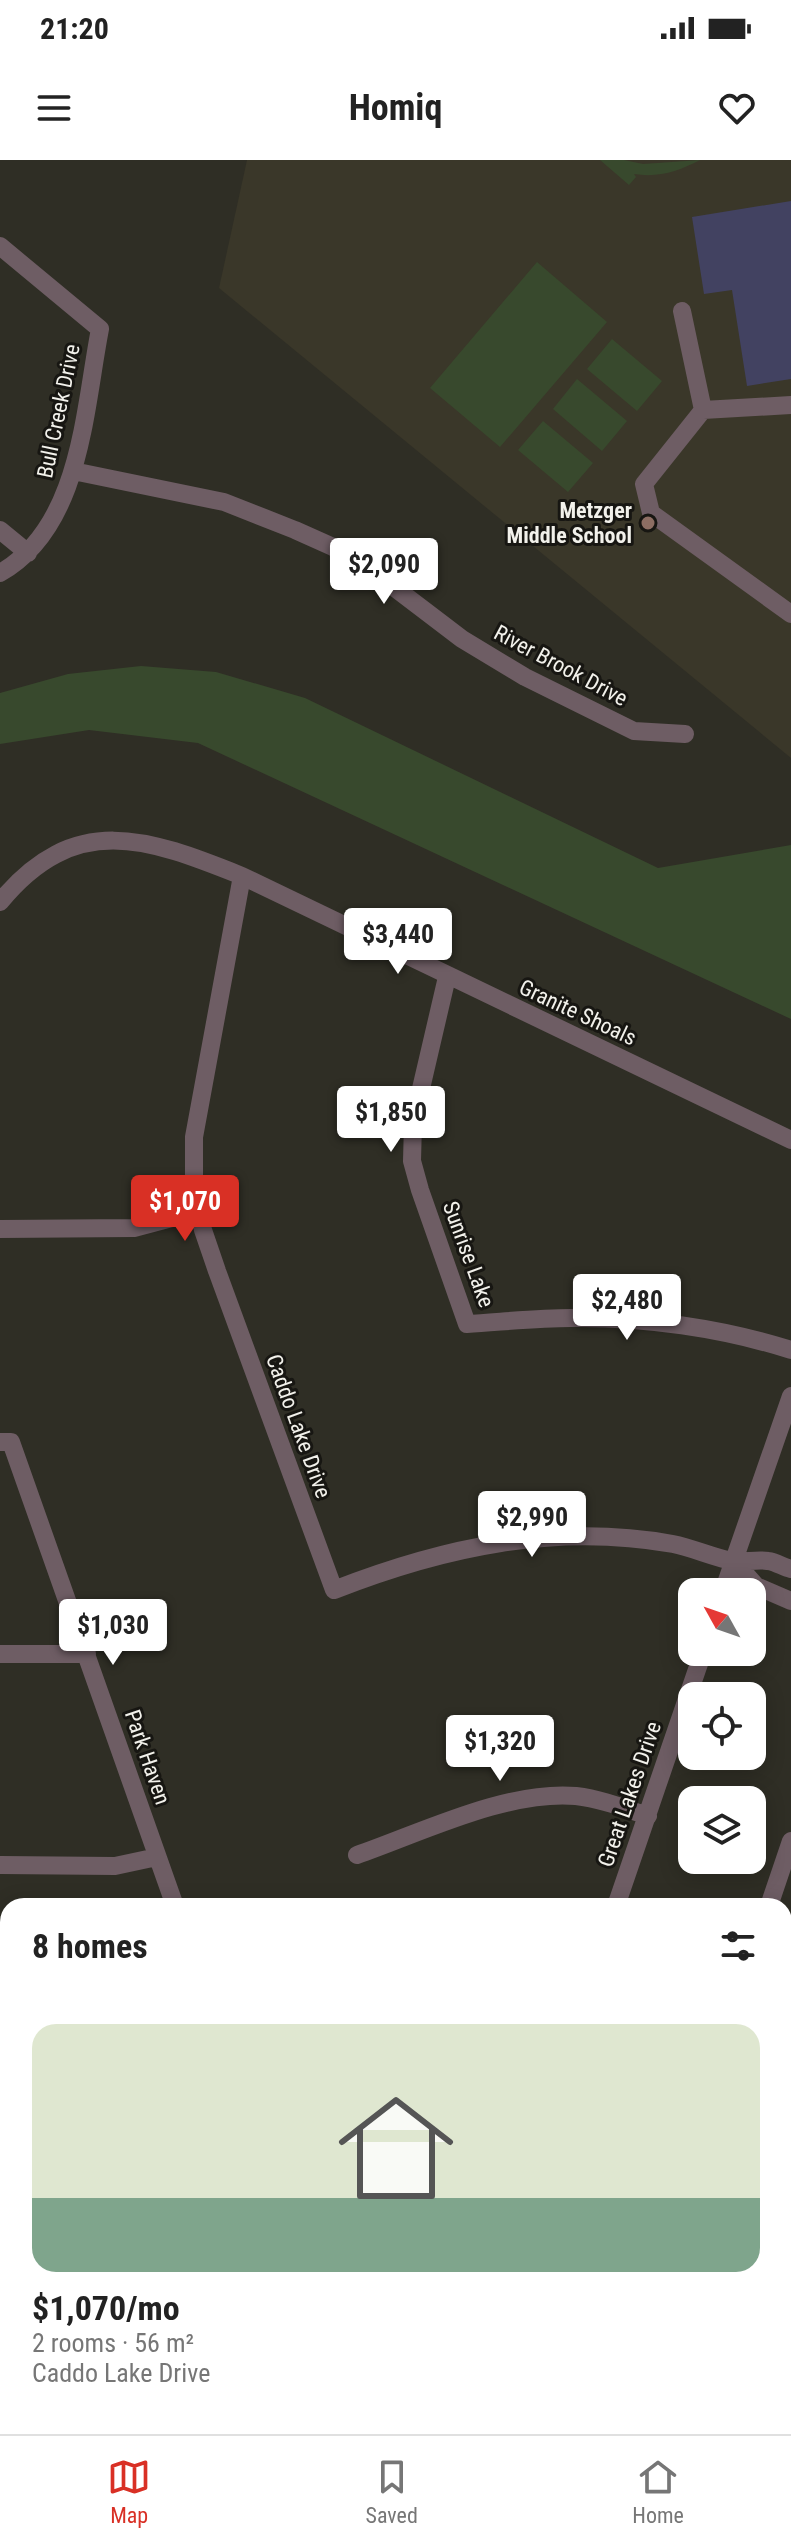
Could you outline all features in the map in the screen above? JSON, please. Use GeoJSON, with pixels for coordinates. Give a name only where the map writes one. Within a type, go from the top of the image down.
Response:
{"type":"FeatureCollection","features":[{"type":"Feature","properties":{"kind":"street","name":"Bull Creek Drive"},"geometry":{"type":"LineString","coordinates":[[0,246],[100,329],[73,471],[61,508],[28,553],[0,573]]}},
{"type":"Feature","properties":{"kind":"street"},"geometry":{"type":"LineString","coordinates":[[682,311],[703,410]]}},
{"type":"Feature","properties":{"kind":"street"},"geometry":{"type":"LineString","coordinates":[[791,405],[703,410],[644,484],[651,513],[791,614]]}},
{"type":"Feature","properties":{"kind":"street","name":"River Brook Drive"},"geometry":{"type":"LineString","coordinates":[[73,471],[224,502],[308,536],[374,572],[462,639],[525,677],[634,731],[685,734]]}},
{"type":"Feature","properties":{"kind":"street"},"geometry":{"type":"LineString","coordinates":[[0,530],[28,553]]}},
{"type":"Feature","properties":{"kind":"street","name":"Granite Shoals"},"geometry":{"type":"LineString","coordinates":[[0,902],[25,874],[49,856],[76,845],[117,840],[150,844],[186,854],[242,876],[791,1140]]}},
{"type":"Feature","properties":{"kind":"street","name":"Caddo Lake Drive"},"geometry":{"type":"LineString","coordinates":[[242,876],[194,1137],[194,1188],[217,1271],[334,1590],[431,1556],[493,1542],[541,1536],[585,1535],[674,1544],[734,1561],[767,1561],[791,1569]]}},
{"type":"Feature","properties":{"kind":"street","name":"Sunrise Lake"},"geometry":{"type":"LineString","coordinates":[[447,977],[413,1123],[412,1161],[467,1324],[571,1318],[647,1322],[754,1340],[791,1350]]}},
{"type":"Feature","properties":{"kind":"street"},"geometry":{"type":"LineString","coordinates":[[0,1229],[134,1228],[198,1211]]}},
{"type":"Feature","properties":{"kind":"street"},"geometry":{"type":"LineString","coordinates":[[728,1578],[791,1396]]}},
{"type":"Feature","properties":{"kind":"street","name":"Park Haven"},"geometry":{"type":"LineString","coordinates":[[6,1442],[87,1654],[172,1898]]}},
{"type":"Feature","properties":{"kind":"street","name":"Caddo Lake Drive"},"geometry":{"type":"LineString","coordinates":[[734,1561],[756,1586],[791,1601]]}},
{"type":"Feature","properties":{"kind":"street"},"geometry":{"type":"LineString","coordinates":[[0,1654],[87,1654]]}},
{"type":"Feature","properties":{"kind":"street","name":"Great Lakes Drive"},"geometry":{"type":"LineString","coordinates":[[619,1898],[698,1666]]}},
{"type":"Feature","properties":{"kind":"street"},"geometry":{"type":"LineString","coordinates":[[357,1855],[494,1806],[536,1797],[557,1795],[594,1799],[648,1816]]}},
{"type":"Feature","properties":{"kind":"street"},"geometry":{"type":"LineString","coordinates":[[772,1898],[791,1841]]}},
{"type":"Feature","properties":{"kind":"street"},"geometry":{"type":"LineString","coordinates":[[0,1865],[115,1866],[157,1857]]}},
{"type":"Feature","properties":{"kind":"shaded area","name":"Metzger Middle School"},"geometry":{"type":"Polygon","coordinates":[[[247,160],[791,160],[791,758],[219,288],[247,160]]]}},
{"type":"Feature","properties":{"kind":"green space"},"geometry":{"type":"Polygon","coordinates":[[[600,160],[643,164],[700,160],[668,173],[634,174],[636,177],[629,185],[600,160]]]}},
{"type":"Feature","properties":{"kind":"green space"},"geometry":{"type":"Polygon","coordinates":[[[537,262],[607,322],[500,447],[430,388],[537,262]]]}},
{"type":"Feature","properties":{"kind":"green space"},"geometry":{"type":"Polygon","coordinates":[[[612,339],[662,381],[637,411],[587,369],[612,339]]]}},
{"type":"Feature","properties":{"kind":"green space"},"geometry":{"type":"Polygon","coordinates":[[[577,379],[627,421],[602,451],[553,409],[577,379]]]}},
{"type":"Feature","properties":{"kind":"green space"},"geometry":{"type":"Polygon","coordinates":[[[543,421],[593,463],[568,492],[518,450],[543,421]]]}},
{"type":"Feature","properties":{"kind":"green space"},"geometry":{"type":"Polygon","coordinates":[[[141,666],[216,672],[305,698],[658,868],[791,845],[791,1019],[198,743],[89,730],[0,744],[0,693],[68,674],[141,666]]]}},
{"type":"Feature","properties":{"kind":"building"},"geometry":{"type":"Polygon","coordinates":[[[791,201],[791,379],[747,386],[732,290],[704,294],[692,217],[791,201]]]}},
{"type":"Feature","properties":{"kind":"place","name":"Metzger Middle School"},"geometry":{"type":"Point","coordinates":[648,523]}}]}
